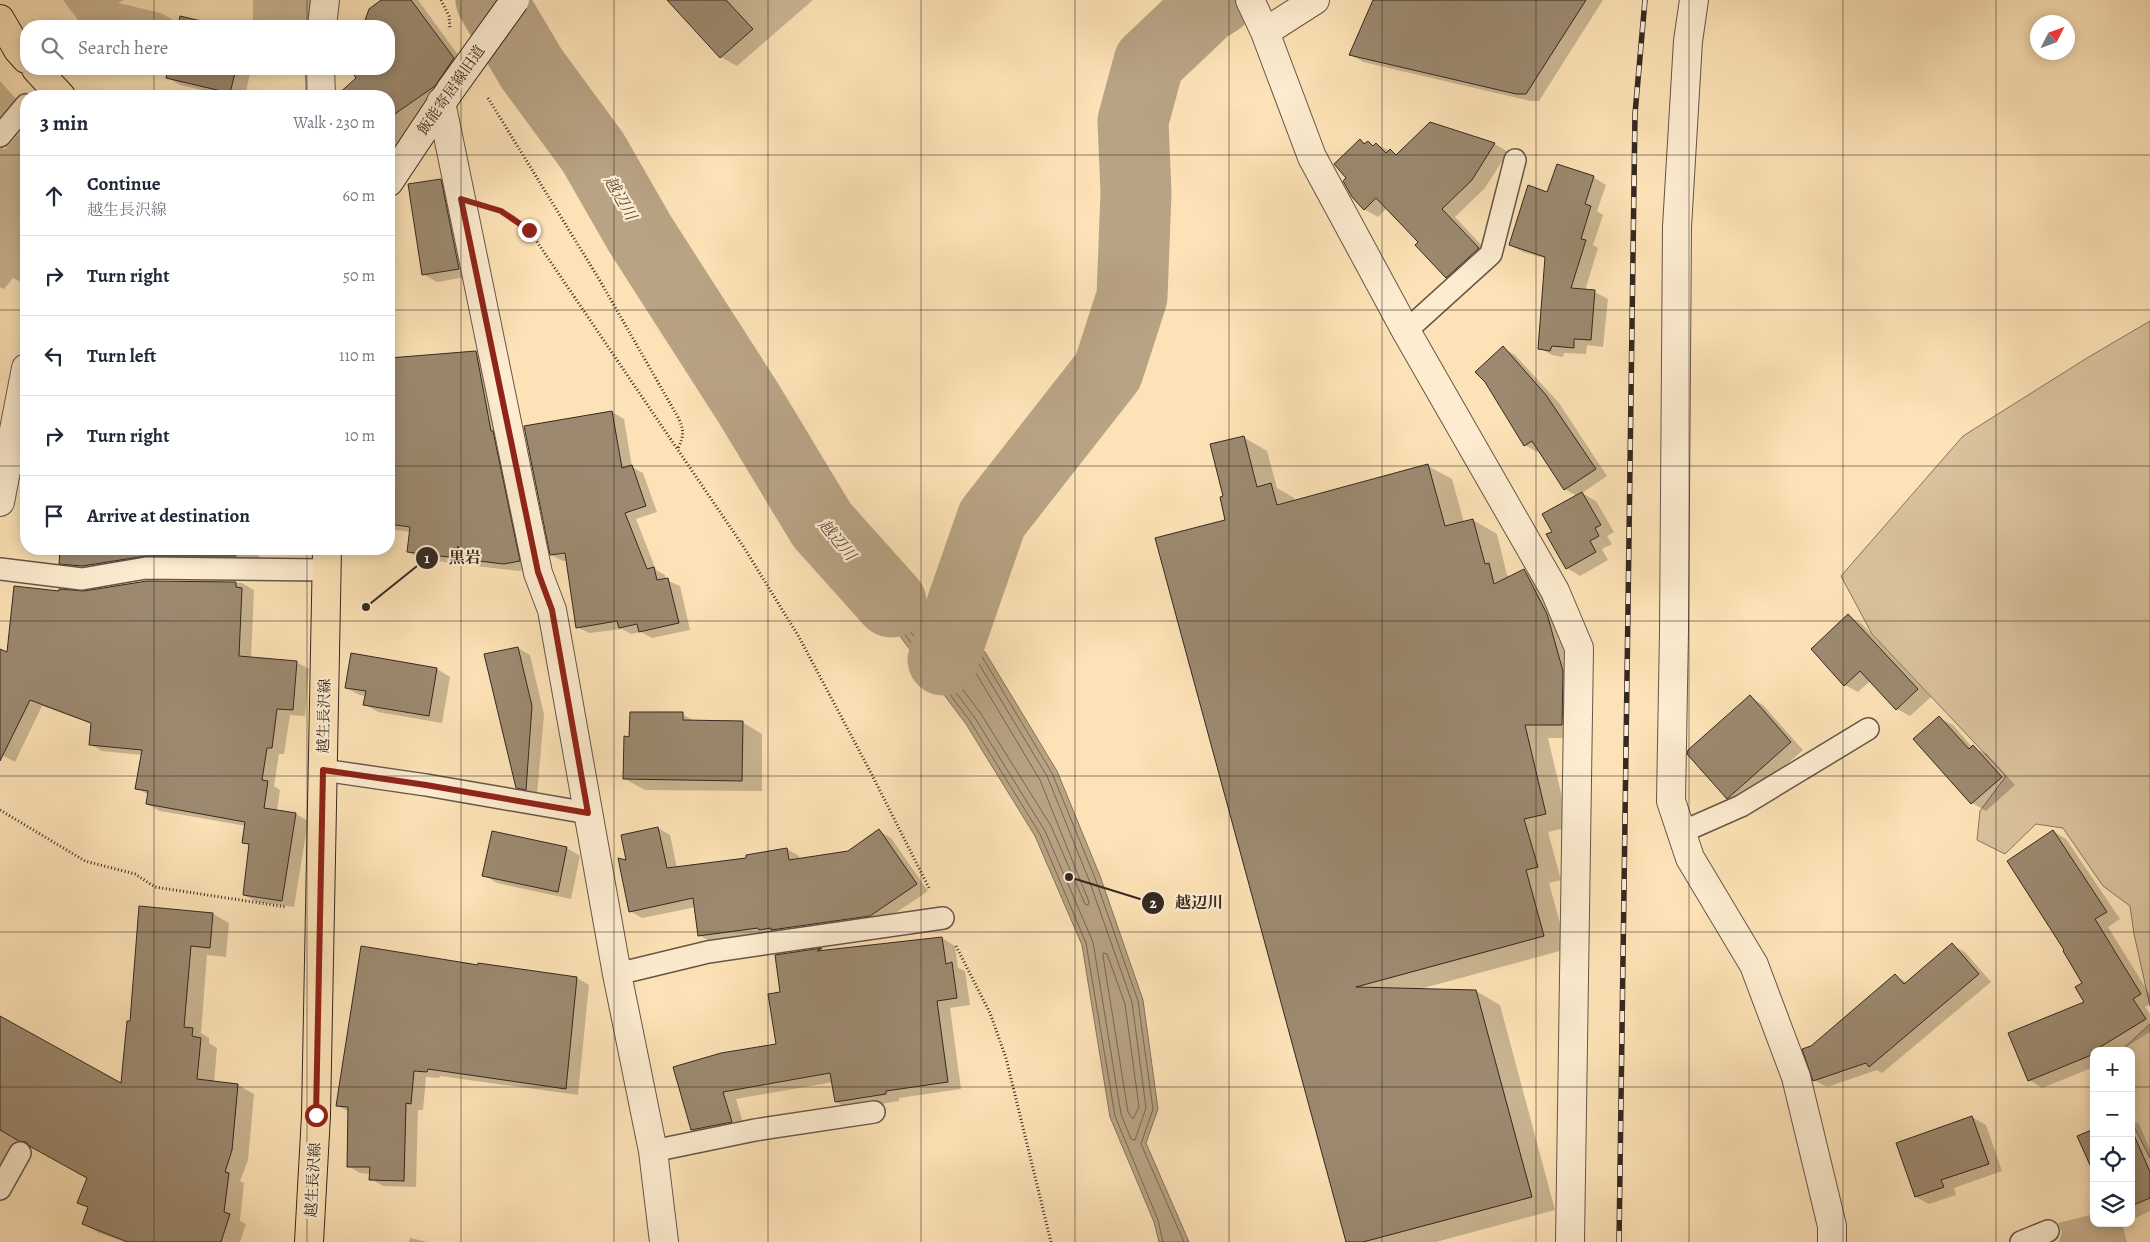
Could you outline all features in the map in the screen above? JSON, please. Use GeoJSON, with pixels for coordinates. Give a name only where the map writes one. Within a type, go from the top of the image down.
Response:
{"type":"FeatureCollection","features":[{"type":"Feature","properties":{"kind":"main road"},"geometry":{"type":"LineString","coordinates":[[0,20],[20,52]]}},
{"type":"Feature","properties":{"kind":"main road","name":"越生長沢線"},"geometry":{"type":"LineString","coordinates":[[309,1242],[316,1115],[326,559]]}},
{"type":"Feature","properties":{"kind":"street"},"geometry":{"type":"LineString","coordinates":[[323,20],[325,0]]}},
{"type":"Feature","properties":{"kind":"street","name":"飯能寄居線旧道"},"geometry":{"type":"LineString","coordinates":[[395,173],[446,96],[515,0]]}},
{"type":"Feature","properties":{"kind":"street"},"geometry":{"type":"LineString","coordinates":[[1315,0],[1257,14],[1312,157],[1406,332],[1555,591],[1579,648],[1570,1242]]}},
{"type":"Feature","properties":{"kind":"street"},"geometry":{"type":"LineString","coordinates":[[1694,0],[1688,41],[1677,227],[1671,802],[1690,858],[1754,965],[1796,1077],[1832,1226],[1832,1242]]}},
{"type":"Feature","properties":{"kind":"street"},"geometry":{"type":"LineString","coordinates":[[320,75],[321,90]]}},
{"type":"Feature","properties":{"kind":"street"},"geometry":{"type":"LineString","coordinates":[[446,96],[461,199],[538,572],[552,610],[617,974],[653,1151],[664,1242]]}},
{"type":"Feature","properties":{"kind":"street"},"geometry":{"type":"LineString","coordinates":[[0,502],[20,399]]}},
{"type":"Feature","properties":{"kind":"lane"},"geometry":{"type":"LineString","coordinates":[[0,136],[20,112]]}},
{"type":"Feature","properties":{"kind":"lane"},"geometry":{"type":"LineString","coordinates":[[1406,332],[1491,254],[1516,160]]}},
{"type":"Feature","properties":{"kind":"lane"},"geometry":{"type":"LineString","coordinates":[[0,569],[82,579],[146,568],[326,559]]}},
{"type":"Feature","properties":{"kind":"lane"},"geometry":{"type":"LineString","coordinates":[[1682,832],[1741,806],[1868,729]]}},
{"type":"Feature","properties":{"kind":"lane"},"geometry":{"type":"LineString","coordinates":[[323,770],[426,785],[588,813]]}},
{"type":"Feature","properties":{"kind":"lane"},"geometry":{"type":"LineString","coordinates":[[617,974],[708,952],[943,918]]}},
{"type":"Feature","properties":{"kind":"lane"},"geometry":{"type":"LineString","coordinates":[[653,1151],[755,1130],[874,1112]]}},
{"type":"Feature","properties":{"kind":"lane"},"geometry":{"type":"LineString","coordinates":[[0,1189],[20,1153]]}},
{"type":"Feature","properties":{"kind":"lane"},"geometry":{"type":"LineString","coordinates":[[2021,1242],[2048,1231]]}},
{"type":"Feature","properties":{"kind":"path"},"geometry":{"type":"LineString","coordinates":[[441,0],[449,16],[450,30]]}},
{"type":"Feature","properties":{"kind":"path"},"geometry":{"type":"LineString","coordinates":[[486,95],[599,279],[679,419],[684,430],[683,439],[678,448]]}},
{"type":"Feature","properties":{"kind":"path"},"geometry":{"type":"LineString","coordinates":[[461,199],[501,211],[529,230],[744,546],[799,637],[871,772],[990,1013],[1006,1058],[1051,1242]]}},
{"type":"Feature","properties":{"kind":"path"},"geometry":{"type":"LineString","coordinates":[[0,810],[86,861],[136,874],[155,887],[320,912]]}},
{"type":"Feature","properties":{"kind":"shaded area"},"geometry":{"type":"Polygon","coordinates":[[[2150,321],[2150,1006],[2134,934],[2130,906],[2103,886],[2063,828],[2036,824],[2005,854],[1977,840],[1980,811],[2006,776],[1872,634],[1841,576],[1963,436],[2150,321]]]}},
{"type":"Feature","properties":{"kind":"shaded area"},"geometry":{"type":"Polygon","coordinates":[[[2150,1024],[2150,1158],[2135,1129],[2135,1047],[2125,1047],[2150,1024]]]}},
{"type":"Feature","properties":{"kind":"water"},"geometry":{"type":"Polygon","coordinates":[[[808,514],[985,652],[1057,771],[1100,876],[1143,1000],[1158,1109],[1146,1143],[1189,1242],[1159,1242],[1154,1222],[1110,1117],[1082,945],[1035,836],[966,724],[808,514]]]}},
{"type":"Feature","properties":{"kind":"building"},"geometry":{"type":"Polygon","coordinates":[[[381,0],[411,0],[454,58],[435,86],[395,114],[395,90],[343,90],[356,78],[354,75],[395,75],[395,20],[365,20],[369,9],[381,0]]]}},
{"type":"Feature","properties":{"kind":"building"},"geometry":{"type":"Polygon","coordinates":[[[667,0],[726,0],[753,29],[720,58],[667,0]]]}},
{"type":"Feature","properties":{"kind":"building"},"geometry":{"type":"Polygon","coordinates":[[[1373,0],[1586,0],[1526,94],[1516,94],[1349,55],[1373,0]]]}},
{"type":"Feature","properties":{"kind":"building"},"geometry":{"type":"Polygon","coordinates":[[[180,16],[197,20],[179,20],[180,16]]]}},
{"type":"Feature","properties":{"kind":"building"},"geometry":{"type":"Polygon","coordinates":[[[167,75],[234,75],[231,90],[217,90],[166,78],[167,75]]]}},
{"type":"Feature","properties":{"kind":"building"},"geometry":{"type":"Polygon","coordinates":[[[1430,122],[1495,143],[1472,180],[1442,209],[1479,248],[1446,278],[1415,245],[1418,242],[1376,198],[1364,210],[1352,197],[1343,181],[1346,178],[1334,164],[1360,139],[1364,144],[1368,141],[1373,146],[1376,143],[1386,153],[1390,149],[1396,155],[1430,122]]]}},
{"type":"Feature","properties":{"kind":"building"},"geometry":{"type":"Polygon","coordinates":[[[1557,164],[1594,176],[1585,204],[1591,206],[1581,239],[1586,240],[1571,288],[1595,290],[1591,340],[1574,339],[1574,348],[1552,346],[1550,351],[1538,349],[1545,257],[1509,245],[1528,185],[1547,192],[1557,164]]]}},
{"type":"Feature","properties":{"kind":"building"},"geometry":{"type":"Polygon","coordinates":[[[441,179],[459,269],[422,275],[408,184],[441,179]]]}},
{"type":"Feature","properties":{"kind":"building"},"geometry":{"type":"Polygon","coordinates":[[[1503,346],[1546,395],[1596,469],[1564,490],[1532,441],[1524,446],[1485,382],[1475,372],[1503,346]]]}},
{"type":"Feature","properties":{"kind":"building"},"geometry":{"type":"Polygon","coordinates":[[[476,351],[491,431],[493,431],[520,561],[504,564],[461,559],[458,546],[456,558],[407,552],[410,527],[395,525],[395,358],[476,351]]]}},
{"type":"Feature","properties":{"kind":"building"},"geometry":{"type":"Polygon","coordinates":[[[612,411],[622,468],[632,465],[646,506],[625,513],[647,569],[654,567],[657,580],[668,578],[679,623],[639,632],[637,624],[619,628],[617,621],[576,628],[565,553],[550,555],[524,426],[612,411]]]}},
{"type":"Feature","properties":{"kind":"building"},"geometry":{"type":"Polygon","coordinates":[[[1244,436],[1257,487],[1271,483],[1277,505],[1428,464],[1445,526],[1473,519],[1485,564],[1489,563],[1494,584],[1524,569],[1547,614],[1563,671],[1562,725],[1525,725],[1546,814],[1524,819],[1538,867],[1526,870],[1544,936],[1356,987],[1476,990],[1532,1197],[1363,1242],[1346,1242],[1155,538],[1225,520],[1220,497],[1223,496],[1210,444],[1244,436]]]}},
{"type":"Feature","properties":{"kind":"building"},"geometry":{"type":"Polygon","coordinates":[[[1582,492],[1601,525],[1595,528],[1599,536],[1590,541],[1596,552],[1566,569],[1546,534],[1552,532],[1542,514],[1582,492]]]}},
{"type":"Feature","properties":{"kind":"building"},"geometry":{"type":"Polygon","coordinates":[[[60,555],[236,555],[146,556],[82,566],[59,564],[60,555]]]}},
{"type":"Feature","properties":{"kind":"building"},"geometry":{"type":"Polygon","coordinates":[[[147,581],[236,582],[236,587],[242,588],[239,656],[297,661],[293,710],[277,709],[272,748],[267,748],[262,780],[268,781],[264,808],[296,813],[282,901],[243,895],[249,844],[242,843],[245,822],[146,804],[148,791],[135,789],[142,750],[89,745],[91,723],[30,700],[0,761],[0,649],[7,652],[14,586],[59,591],[59,589],[84,591],[147,581]]]}},
{"type":"Feature","properties":{"kind":"building"},"geometry":{"type":"Polygon","coordinates":[[[1848,614],[1918,689],[1896,710],[1860,671],[1844,686],[1811,649],[1848,614]]]}},
{"type":"Feature","properties":{"kind":"building"},"geometry":{"type":"Polygon","coordinates":[[[518,647],[532,706],[526,790],[516,788],[484,654],[518,647]]]}},
{"type":"Feature","properties":{"kind":"building"},"geometry":{"type":"Polygon","coordinates":[[[351,653],[437,668],[429,716],[363,705],[366,691],[345,688],[351,653]]]}},
{"type":"Feature","properties":{"kind":"building"},"geometry":{"type":"Polygon","coordinates":[[[1750,695],[1791,742],[1727,799],[1687,754],[1688,750],[1750,695]]]}},
{"type":"Feature","properties":{"kind":"building"},"geometry":{"type":"Polygon","coordinates":[[[630,712],[683,712],[683,720],[743,721],[742,781],[623,779],[624,736],[629,737],[630,712]]]}},
{"type":"Feature","properties":{"kind":"building"},"geometry":{"type":"Polygon","coordinates":[[[1939,716],[1969,749],[1973,745],[2002,777],[1971,804],[1913,739],[1939,716]]]}},
{"type":"Feature","properties":{"kind":"building"},"geometry":{"type":"Polygon","coordinates":[[[658,827],[667,868],[746,858],[746,855],[787,848],[789,860],[848,851],[879,829],[917,884],[870,916],[771,930],[771,928],[759,930],[758,928],[698,936],[693,898],[629,912],[618,858],[626,860],[621,835],[658,827]]]}},
{"type":"Feature","properties":{"kind":"building"},"geometry":{"type":"Polygon","coordinates":[[[2053,830],[2107,912],[2095,919],[2141,994],[2133,999],[2146,1019],[2100,1047],[2090,1047],[2090,1056],[2028,1081],[2008,1033],[2084,1002],[2075,987],[2082,983],[2064,950],[2007,861],[2053,830]]]}},
{"type":"Feature","properties":{"kind":"building"},"geometry":{"type":"Polygon","coordinates":[[[492,831],[567,847],[558,892],[482,876],[492,831]]]}},
{"type":"Feature","properties":{"kind":"building"},"geometry":{"type":"Polygon","coordinates":[[[139,906],[213,913],[210,948],[191,946],[184,1027],[193,1028],[192,1036],[201,1038],[197,1079],[238,1084],[232,1150],[225,1172],[229,1173],[224,1212],[230,1214],[221,1242],[128,1242],[82,1224],[88,1207],[77,1203],[87,1178],[31,1147],[26,1142],[19,1141],[0,1130],[0,1016],[121,1083],[127,1021],[130,1021],[139,906]]]}},
{"type":"Feature","properties":{"kind":"building"},"geometry":{"type":"Polygon","coordinates":[[[942,937],[946,964],[952,962],[957,998],[937,1001],[948,1082],[886,1091],[886,1094],[835,1102],[830,1073],[723,1092],[732,1122],[691,1130],[673,1067],[721,1053],[776,1044],[768,994],[780,992],[775,955],[822,948],[817,951],[942,937]]]}},
{"type":"Feature","properties":{"kind":"building"},"geometry":{"type":"Polygon","coordinates":[[[1952,943],[1979,974],[1869,1067],[1866,1063],[1813,1081],[1802,1049],[1811,1046],[1895,974],[1904,984],[1952,943]]]}},
{"type":"Feature","properties":{"kind":"building"},"geometry":{"type":"Polygon","coordinates":[[[361,946],[478,965],[478,963],[577,977],[566,1089],[428,1069],[427,1072],[414,1071],[411,1104],[406,1103],[404,1181],[369,1180],[370,1167],[347,1167],[348,1107],[336,1106],[361,946]]]}},
{"type":"Feature","properties":{"kind":"building"},"geometry":{"type":"Polygon","coordinates":[[[1972,1116],[1989,1164],[1941,1180],[1944,1187],[1915,1197],[1896,1143],[1972,1116]]]}},
{"type":"Feature","properties":{"kind":"building"},"geometry":{"type":"Polygon","coordinates":[[[2090,1131],[2090,1165],[2077,1136],[2090,1131]]]}},
{"type":"Feature","properties":{"kind":"building"},"geometry":{"type":"Polygon","coordinates":[[[2135,1137],[2150,1172],[2150,1198],[2135,1204],[2135,1137]]]}},
{"type":"Feature","properties":{"kind":"waterway","name":"越辺川"},"geometry":{"type":"LineString","coordinates":[[491,0],[532,69],[593,152],[640,234],[749,404],[822,525],[891,602]]}},
{"type":"Feature","properties":{"kind":"waterway"},"geometry":{"type":"LineString","coordinates":[[943,660],[992,519],[1108,371],[1132,297],[1136,193],[1133,121],[1149,62],[1206,8],[1219,0]]}},
{"type":"Feature","properties":{"kind":"railway"},"geometry":{"type":"LineString","coordinates":[[1619,1242],[1635,114],[1645,0]]}},
{"type":"Feature","properties":{"kind":"place","name":"黒岩"},"geometry":{"type":"Point","coordinates":[366,607]}},
{"type":"Feature","properties":{"kind":"place","name":"越辺川"},"geometry":{"type":"Point","coordinates":[1069,877]}},
{"type":"Feature","properties":{"kind":"route"},"geometry":{"type":"LineString","coordinates":[[316,1115],[323,770],[426,785],[588,813],[552,610],[538,572],[461,199],[501,211],[529,230]]}}]}
